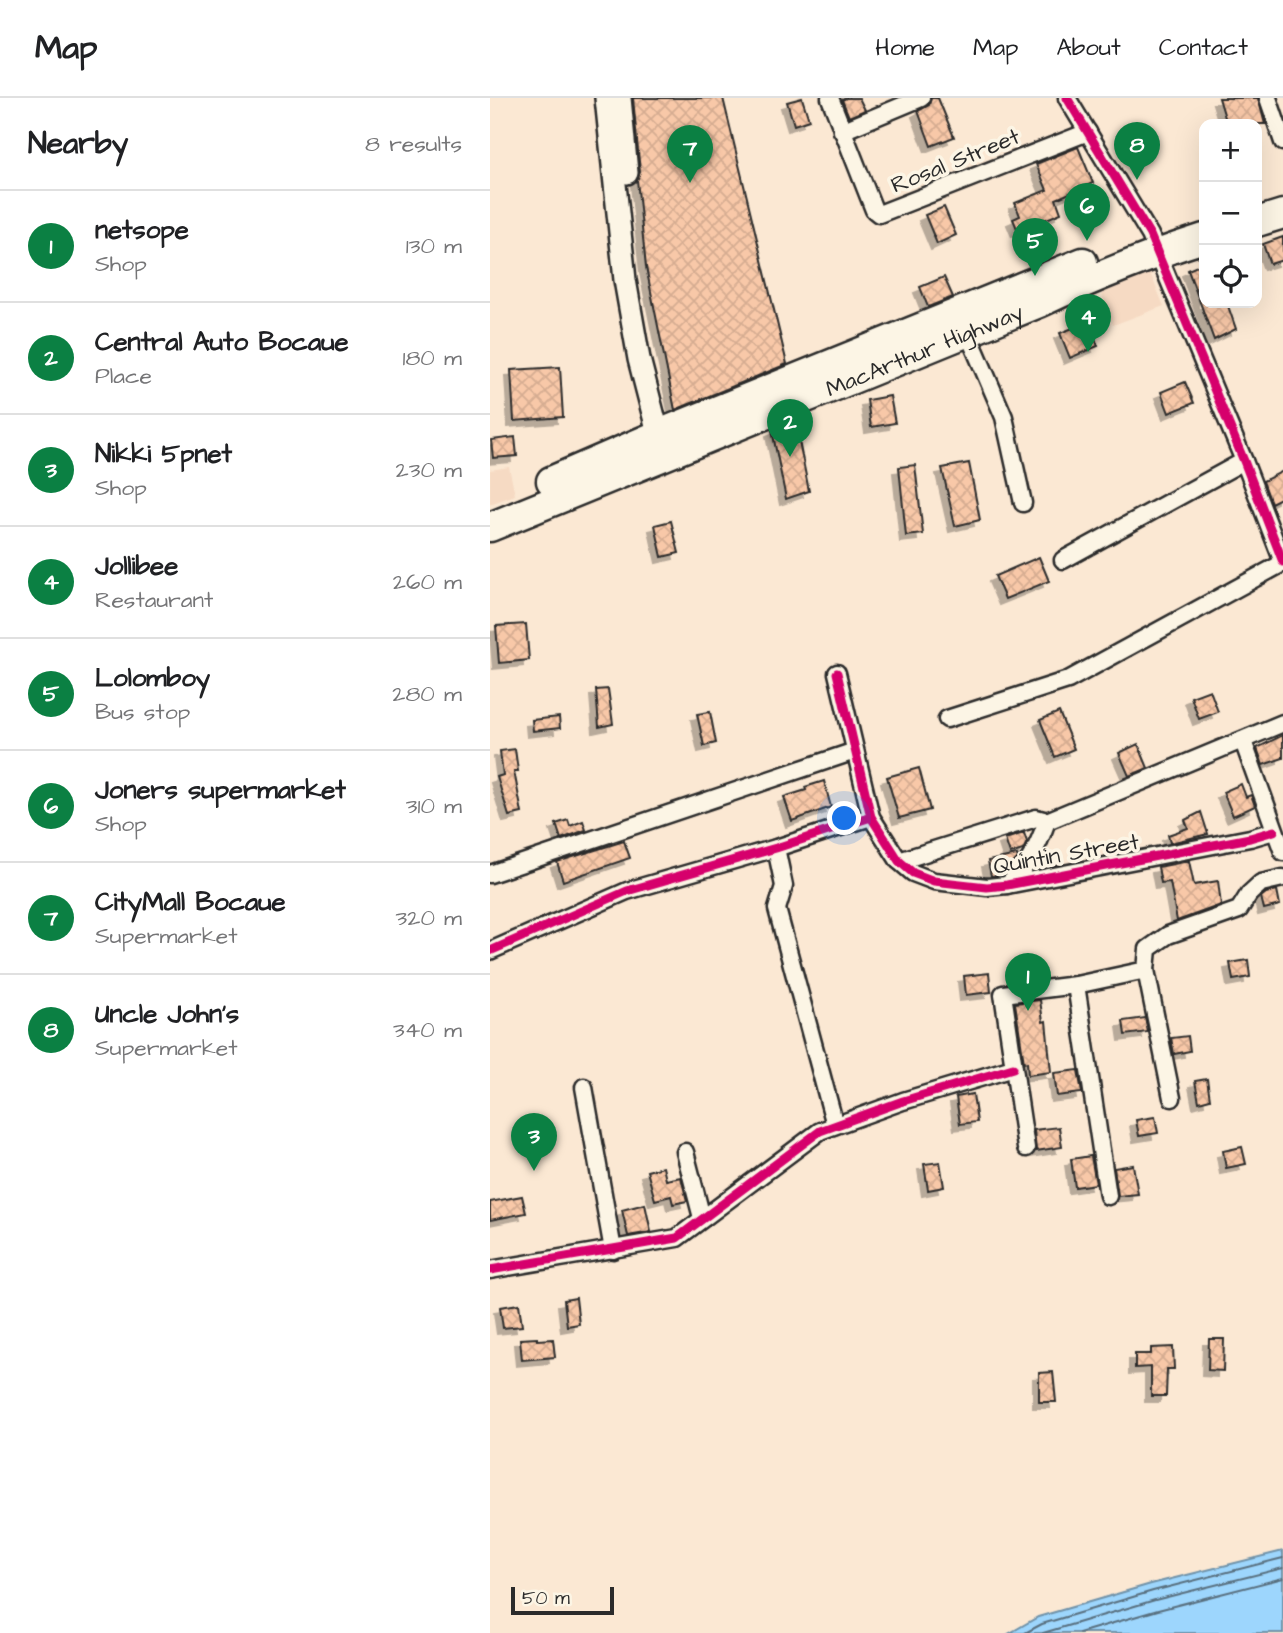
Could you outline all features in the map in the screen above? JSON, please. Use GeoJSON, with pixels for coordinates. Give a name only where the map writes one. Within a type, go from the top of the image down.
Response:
{"type":"FeatureCollection","features":[{"type":"Feature","properties":{"kind":"highway"},"geometry":{"type":"LineString","coordinates":[[1262,203],[1283,197]]}},
{"type":"Feature","properties":{"kind":"highway"},"geometry":{"type":"LineString","coordinates":[[1262,220],[1283,214]]}},
{"type":"Feature","properties":{"kind":"highway","name":"MacArthur Highway"},"geometry":{"type":"LineString","coordinates":[[490,508],[967,331],[1199,221]]}},
{"type":"Feature","properties":{"kind":"highway","name":"MacArthur Highway"},"geometry":{"type":"LineString","coordinates":[[490,527],[668,443],[1153,244],[1199,239]]}},
{"type":"Feature","properties":{"kind":"street"},"geometry":{"type":"LineString","coordinates":[[606,98],[625,280],[639,359],[668,443]]}},
{"type":"Feature","properties":{"kind":"street"},"geometry":{"type":"LineString","coordinates":[[620,98],[638,278],[668,443]]}},
{"type":"Feature","properties":{"kind":"street"},"geometry":{"type":"LineString","coordinates":[[830,98],[842,131],[921,98]]}},
{"type":"Feature","properties":{"kind":"street"},"geometry":{"type":"LineString","coordinates":[[947,719],[1068,680],[1283,562],[1244,461],[1153,244],[1067,98]]}},
{"type":"Feature","properties":{"kind":"street"},"geometry":{"type":"LineString","coordinates":[[1268,98],[1283,142]]}},
{"type":"Feature","properties":{"kind":"street","name":"Rosal Street"},"geometry":{"type":"LineString","coordinates":[[842,131],[874,210],[879,214],[1088,132]]}},
{"type":"Feature","properties":{"kind":"street"},"geometry":{"type":"LineString","coordinates":[[967,331],[1004,416],[1024,503]]}},
{"type":"Feature","properties":{"kind":"street"},"geometry":{"type":"LineString","coordinates":[[1063,560],[1244,461]]}},
{"type":"Feature","properties":{"kind":"street","name":"Quintin Street"},"geometry":{"type":"LineString","coordinates":[[837,673],[871,817],[899,861],[914,873],[934,881],[986,887],[1007,885],[1274,831]]}},
{"type":"Feature","properties":{"kind":"street"},"geometry":{"type":"LineString","coordinates":[[899,861],[1036,818],[1047,821],[1283,723]]}},
{"type":"Feature","properties":{"kind":"street"},"geometry":{"type":"LineString","coordinates":[[1243,741],[1283,852]]}},
{"type":"Feature","properties":{"kind":"street"},"geometry":{"type":"LineString","coordinates":[[490,874],[855,751]]}},
{"type":"Feature","properties":{"kind":"street"},"geometry":{"type":"LineString","coordinates":[[492,944],[627,891],[871,817]]}},
{"type":"Feature","properties":{"kind":"street"},"geometry":{"type":"LineString","coordinates":[[1007,885],[1030,860],[1047,821]]}},
{"type":"Feature","properties":{"kind":"street"},"geometry":{"type":"LineString","coordinates":[[776,848],[784,886],[777,909],[835,1125]]}},
{"type":"Feature","properties":{"kind":"street"},"geometry":{"type":"LineString","coordinates":[[1172,1098],[1146,970],[1149,949],[1168,935],[1239,910],[1249,894],[1261,883],[1283,878]]}},
{"type":"Feature","properties":{"kind":"street"},"geometry":{"type":"LineString","coordinates":[[1026,1148],[1003,994],[1076,985],[1146,970]]}},
{"type":"Feature","properties":{"kind":"street"},"geometry":{"type":"LineString","coordinates":[[1076,985],[1108,1196]]}},
{"type":"Feature","properties":{"kind":"street"},"geometry":{"type":"LineString","coordinates":[[490,1270],[677,1238],[820,1131],[903,1101],[1013,1068]]}},
{"type":"Feature","properties":{"kind":"street"},"geometry":{"type":"LineString","coordinates":[[584,1087],[613,1250]]}},
{"type":"Feature","properties":{"kind":"street"},"geometry":{"type":"LineString","coordinates":[[685,1152],[702,1218]]}},
{"type":"Feature","properties":{"kind":"shaded area"},"geometry":{"type":"Polygon","coordinates":[[[1150,273],[1164,306],[1113,325],[1101,292],[1150,273]]]}},
{"type":"Feature","properties":{"kind":"shaded area"},"geometry":{"type":"Polygon","coordinates":[[[509,467],[515,495],[490,504],[490,470],[509,467]]]}},
{"type":"Feature","properties":{"kind":"water"},"geometry":{"type":"Polygon","coordinates":[[[1283,1551],[1283,1633],[1010,1633],[1038,1617],[1151,1584],[1283,1551]]]}},
{"type":"Feature","properties":{"kind":"building"},"geometry":{"type":"Polygon","coordinates":[[[633,98],[723,98],[787,364],[675,410],[646,267],[637,180],[640,172],[633,98]]]}},
{"type":"Feature","properties":{"kind":"building"},"geometry":{"type":"Polygon","coordinates":[[[802,98],[809,120],[794,125],[787,102],[802,98]]]}},
{"type":"Feature","properties":{"kind":"building"},"geometry":{"type":"Polygon","coordinates":[[[859,98],[865,110],[849,117],[842,100],[859,98]]]}},
{"type":"Feature","properties":{"kind":"building"},"geometry":{"type":"Polygon","coordinates":[[[931,98],[938,98],[954,137],[931,146],[918,111],[929,105],[931,98]]]}},
{"type":"Feature","properties":{"kind":"building"},"geometry":{"type":"Polygon","coordinates":[[[1219,98],[1258,98],[1265,124],[1262,124],[1262,119],[1225,119],[1219,98]]]}},
{"type":"Feature","properties":{"kind":"building"},"geometry":{"type":"Polygon","coordinates":[[[1078,147],[1093,183],[1056,199],[1061,213],[1018,231],[1013,219],[1020,216],[1015,203],[1047,190],[1036,164],[1078,147]]]}},
{"type":"Feature","properties":{"kind":"building"},"geometry":{"type":"Polygon","coordinates":[[[944,207],[956,235],[937,244],[925,215],[944,207]]]}},
{"type":"Feature","properties":{"kind":"building"},"geometry":{"type":"Polygon","coordinates":[[[1283,237],[1283,260],[1270,264],[1263,244],[1283,237]]]}},
{"type":"Feature","properties":{"kind":"building"},"geometry":{"type":"Polygon","coordinates":[[[1199,265],[1199,300],[1188,270],[1199,265]]]}},
{"type":"Feature","properties":{"kind":"building"},"geometry":{"type":"Polygon","coordinates":[[[944,277],[953,297],[928,307],[920,287],[944,277]]]}},
{"type":"Feature","properties":{"kind":"building"},"geometry":{"type":"Polygon","coordinates":[[[1202,308],[1229,308],[1236,329],[1214,340],[1202,308]]]}},
{"type":"Feature","properties":{"kind":"building"},"geometry":{"type":"Polygon","coordinates":[[[1088,322],[1098,346],[1070,358],[1060,333],[1088,322]]]}},
{"type":"Feature","properties":{"kind":"building"},"geometry":{"type":"Polygon","coordinates":[[[560,367],[563,417],[514,421],[511,370],[560,367]]]}},
{"type":"Feature","properties":{"kind":"building"},"geometry":{"type":"Polygon","coordinates":[[[1185,382],[1194,403],[1169,413],[1161,392],[1185,382]]]}},
{"type":"Feature","properties":{"kind":"building"},"geometry":{"type":"Polygon","coordinates":[[[890,396],[895,423],[871,427],[867,400],[890,396]]]}},
{"type":"Feature","properties":{"kind":"building"},"geometry":{"type":"Polygon","coordinates":[[[795,421],[809,491],[786,499],[772,430],[795,421]]]}},
{"type":"Feature","properties":{"kind":"building"},"geometry":{"type":"Polygon","coordinates":[[[515,437],[517,456],[493,458],[491,440],[515,437]]]}},
{"type":"Feature","properties":{"kind":"building"},"geometry":{"type":"Polygon","coordinates":[[[969,463],[980,520],[955,526],[942,468],[969,463]]]}},
{"type":"Feature","properties":{"kind":"building"},"geometry":{"type":"Polygon","coordinates":[[[915,465],[923,534],[906,536],[899,467],[915,465]]]}},
{"type":"Feature","properties":{"kind":"building"},"geometry":{"type":"Polygon","coordinates":[[[1283,471],[1283,497],[1271,503],[1263,481],[1283,471]]]}},
{"type":"Feature","properties":{"kind":"building"},"geometry":{"type":"Polygon","coordinates":[[[671,521],[679,553],[662,557],[655,525],[671,521]]]}},
{"type":"Feature","properties":{"kind":"building"},"geometry":{"type":"Polygon","coordinates":[[[1039,557],[1049,581],[1005,599],[995,576],[1039,557]]]}},
{"type":"Feature","properties":{"kind":"building"},"geometry":{"type":"Polygon","coordinates":[[[526,624],[529,660],[499,663],[496,626],[526,624]]]}},
{"type":"Feature","properties":{"kind":"building"},"geometry":{"type":"Polygon","coordinates":[[[608,689],[613,724],[599,727],[596,690],[608,689]]]}},
{"type":"Feature","properties":{"kind":"building"},"geometry":{"type":"Polygon","coordinates":[[[1210,690],[1218,712],[1199,719],[1191,697],[1210,690]]]}},
{"type":"Feature","properties":{"kind":"building"},"geometry":{"type":"Polygon","coordinates":[[[710,712],[716,743],[704,746],[697,714],[710,712]]]}},
{"type":"Feature","properties":{"kind":"building"},"geometry":{"type":"Polygon","coordinates":[[[1059,712],[1074,749],[1055,757],[1040,720],[1059,712]]]}},
{"type":"Feature","properties":{"kind":"building"},"geometry":{"type":"Polygon","coordinates":[[[559,717],[560,728],[533,731],[532,720],[559,717]]]}},
{"type":"Feature","properties":{"kind":"building"},"geometry":{"type":"Polygon","coordinates":[[[1283,735],[1283,758],[1263,765],[1257,748],[1283,735]]]}},
{"type":"Feature","properties":{"kind":"building"},"geometry":{"type":"Polygon","coordinates":[[[1138,744],[1148,768],[1129,776],[1119,753],[1138,744]]]}},
{"type":"Feature","properties":{"kind":"building"},"geometry":{"type":"Polygon","coordinates":[[[515,749],[518,771],[514,771],[522,813],[509,816],[497,777],[503,775],[500,751],[515,749]]]}},
{"type":"Feature","properties":{"kind":"building"},"geometry":{"type":"Polygon","coordinates":[[[919,768],[930,810],[899,818],[887,777],[919,768]]]}},
{"type":"Feature","properties":{"kind":"building"},"geometry":{"type":"Polygon","coordinates":[[[824,781],[831,807],[792,821],[784,797],[824,781]]]}},
{"type":"Feature","properties":{"kind":"building"},"geometry":{"type":"Polygon","coordinates":[[[1241,784],[1246,797],[1251,795],[1255,806],[1233,816],[1223,792],[1241,784]]]}},
{"type":"Feature","properties":{"kind":"building"},"geometry":{"type":"Polygon","coordinates":[[[1201,812],[1208,834],[1170,843],[1168,835],[1188,828],[1185,820],[1201,812]]]}},
{"type":"Feature","properties":{"kind":"building"},"geometry":{"type":"Polygon","coordinates":[[[568,820],[570,826],[583,821],[586,830],[561,839],[556,824],[568,820]]]}},
{"type":"Feature","properties":{"kind":"building"},"geometry":{"type":"Polygon","coordinates":[[[1024,833],[1027,842],[1023,850],[1010,854],[1005,839],[1024,833]]]}},
{"type":"Feature","properties":{"kind":"building"},"geometry":{"type":"Polygon","coordinates":[[[624,841],[630,858],[563,881],[557,862],[624,841]]]}},
{"type":"Feature","properties":{"kind":"building"},"geometry":{"type":"Polygon","coordinates":[[[1017,855],[1018,858],[1003,875],[991,876],[988,861],[1017,855]]]}},
{"type":"Feature","properties":{"kind":"building"},"geometry":{"type":"Polygon","coordinates":[[[1189,861],[1194,885],[1218,881],[1221,905],[1177,921],[1170,882],[1161,883],[1158,867],[1189,861]]]}},
{"type":"Feature","properties":{"kind":"building"},"geometry":{"type":"Polygon","coordinates":[[[1277,890],[1280,905],[1264,909],[1261,897],[1277,890]]]}},
{"type":"Feature","properties":{"kind":"building"},"geometry":{"type":"Polygon","coordinates":[[[1248,960],[1250,977],[1233,980],[1230,963],[1248,960]]]}},
{"type":"Feature","properties":{"kind":"building"},"geometry":{"type":"Polygon","coordinates":[[[989,973],[991,992],[966,995],[964,976],[989,973]]]}},
{"type":"Feature","properties":{"kind":"building"},"geometry":{"type":"Polygon","coordinates":[[[1040,1000],[1043,1022],[1046,1021],[1051,1072],[1028,1075],[1015,1003],[1040,1000]]]}},
{"type":"Feature","properties":{"kind":"building"},"geometry":{"type":"Polygon","coordinates":[[[1145,1018],[1148,1032],[1125,1035],[1123,1021],[1145,1018]]]}},
{"type":"Feature","properties":{"kind":"building"},"geometry":{"type":"Polygon","coordinates":[[[1188,1036],[1190,1051],[1174,1054],[1171,1038],[1188,1036]]]}},
{"type":"Feature","properties":{"kind":"building"},"geometry":{"type":"Polygon","coordinates":[[[1078,1070],[1082,1093],[1057,1096],[1054,1073],[1078,1070]]]}},
{"type":"Feature","properties":{"kind":"building"},"geometry":{"type":"Polygon","coordinates":[[[1207,1079],[1210,1099],[1199,1102],[1195,1081],[1207,1079]]]}},
{"type":"Feature","properties":{"kind":"building"},"geometry":{"type":"Polygon","coordinates":[[[973,1094],[977,1122],[960,1124],[956,1097],[973,1094]]]}},
{"type":"Feature","properties":{"kind":"building"},"geometry":{"type":"Polygon","coordinates":[[[1155,1117],[1158,1133],[1139,1136],[1136,1120],[1155,1117]]]}},
{"type":"Feature","properties":{"kind":"building"},"geometry":{"type":"Polygon","coordinates":[[[1059,1127],[1062,1147],[1036,1151],[1034,1130],[1059,1127]]]}},
{"type":"Feature","properties":{"kind":"building"},"geometry":{"type":"Polygon","coordinates":[[[1242,1147],[1246,1164],[1226,1168],[1223,1151],[1242,1147]]]}},
{"type":"Feature","properties":{"kind":"building"},"geometry":{"type":"Polygon","coordinates":[[[1091,1156],[1096,1184],[1075,1187],[1071,1159],[1091,1156]]]}},
{"type":"Feature","properties":{"kind":"building"},"geometry":{"type":"Polygon","coordinates":[[[940,1162],[944,1187],[928,1190],[924,1164],[940,1162]]]}},
{"type":"Feature","properties":{"kind":"building"},"geometry":{"type":"Polygon","coordinates":[[[1133,1165],[1138,1194],[1118,1196],[1114,1168],[1133,1165]]]}},
{"type":"Feature","properties":{"kind":"building"},"geometry":{"type":"Polygon","coordinates":[[[663,1167],[666,1180],[681,1177],[687,1201],[673,1204],[671,1196],[655,1200],[647,1171],[663,1167]]]}},
{"type":"Feature","properties":{"kind":"building"},"geometry":{"type":"Polygon","coordinates":[[[522,1196],[526,1213],[490,1220],[490,1202],[522,1196]]]}},
{"type":"Feature","properties":{"kind":"building"},"geometry":{"type":"Polygon","coordinates":[[[645,1204],[651,1232],[628,1236],[622,1210],[645,1204]]]}},
{"type":"Feature","properties":{"kind":"building"},"geometry":{"type":"Polygon","coordinates":[[[576,1298],[579,1324],[567,1326],[564,1300],[576,1298]]]}},
{"type":"Feature","properties":{"kind":"building"},"geometry":{"type":"Polygon","coordinates":[[[519,1304],[522,1326],[503,1328],[500,1307],[519,1304]]]}},
{"type":"Feature","properties":{"kind":"building"},"geometry":{"type":"Polygon","coordinates":[[[520,1339],[553,1339],[555,1357],[522,1360],[520,1339]]]}},
{"type":"Feature","properties":{"kind":"building"},"geometry":{"type":"Polygon","coordinates":[[[1209,1339],[1224,1339],[1223,1371],[1208,1370],[1209,1339]]]}},
{"type":"Feature","properties":{"kind":"building"},"geometry":{"type":"Polygon","coordinates":[[[1173,1347],[1174,1369],[1167,1369],[1166,1396],[1151,1396],[1151,1367],[1135,1368],[1135,1354],[1151,1354],[1151,1348],[1173,1347]]]}},
{"type":"Feature","properties":{"kind":"building"},"geometry":{"type":"Polygon","coordinates":[[[1053,1372],[1056,1402],[1039,1402],[1039,1373],[1053,1372]]]}},
{"type":"Feature","properties":{"kind":"cycle path"},"geometry":{"type":"LineString","coordinates":[[1067,98],[1150,235],[1283,562]]}},
{"type":"Feature","properties":{"kind":"cycle path"},"geometry":{"type":"LineString","coordinates":[[837,673],[871,817],[899,861],[913,873],[934,881],[987,887],[1007,885],[1250,838],[1274,831]]}},
{"type":"Feature","properties":{"kind":"cycle path"},"geometry":{"type":"LineString","coordinates":[[490,951],[627,891],[871,817]]}},
{"type":"Feature","properties":{"kind":"cycle path"},"geometry":{"type":"LineString","coordinates":[[490,1270],[677,1238],[820,1131],[903,1101],[1013,1068]]}},
{"type":"Feature","properties":{"kind":"place","name":"Uncle John's"},"geometry":{"type":"Point","coordinates":[1137,180]}},
{"type":"Feature","properties":{"kind":"place","name":"CityMall Bocaue"},"geometry":{"type":"Point","coordinates":[690,183]}},
{"type":"Feature","properties":{"kind":"place","name":"Joners supermarket"},"geometry":{"type":"Point","coordinates":[1087,241]}},
{"type":"Feature","properties":{"kind":"place","name":"Lolomboy"},"geometry":{"type":"Point","coordinates":[1035,276]}},
{"type":"Feature","properties":{"kind":"place","name":"Jollibee"},"geometry":{"type":"Point","coordinates":[1088,352]}},
{"type":"Feature","properties":{"kind":"place","name":"Central Auto Bocaue"},"geometry":{"type":"Point","coordinates":[790,457]}},
{"type":"Feature","properties":{"kind":"place","name":"netsope"},"geometry":{"type":"Point","coordinates":[1028,1011]}},
{"type":"Feature","properties":{"kind":"place","name":"Nikki 5pnet"},"geometry":{"type":"Point","coordinates":[534,1171]}}]}
